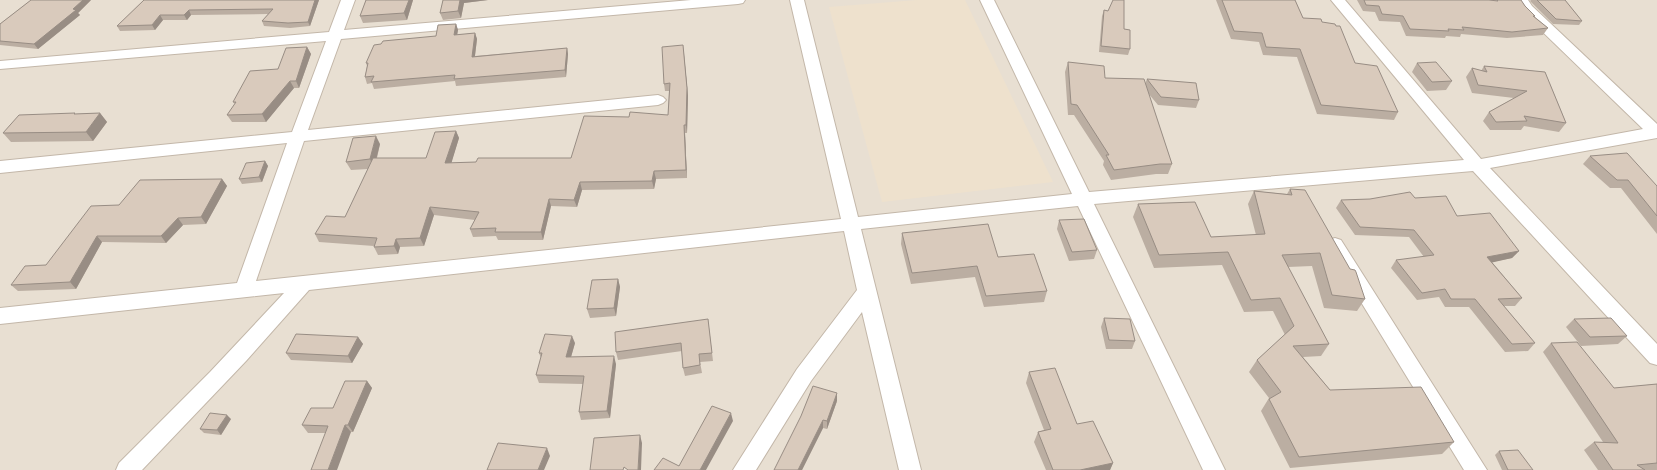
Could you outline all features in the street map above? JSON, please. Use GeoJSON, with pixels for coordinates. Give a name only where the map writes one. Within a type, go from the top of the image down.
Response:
{"type":"FeatureCollection","features":[{"type":"Feature","properties":{"kind":"street"},"geometry":{"type":"LineString","coordinates":[[244,290],[297,137],[348,0]]}},
{"type":"Feature","properties":{"kind":"street"},"geometry":{"type":"LineString","coordinates":[[0,64],[738,0]]}},
{"type":"Feature","properties":{"kind":"street"},"geometry":{"type":"LineString","coordinates":[[797,0],[910,470]]}},
{"type":"Feature","properties":{"kind":"street"},"geometry":{"type":"LineString","coordinates":[[987,0],[1084,198],[1125,288],[1214,470]]}},
{"type":"Feature","properties":{"kind":"street"},"geometry":{"type":"LineString","coordinates":[[1338,0],[1477,165],[1657,357]]}},
{"type":"Feature","properties":{"kind":"street"},"geometry":{"type":"LineString","coordinates":[[1521,0],[1527,9],[1657,132]]}},
{"type":"Feature","properties":{"kind":"street"},"geometry":{"type":"LineString","coordinates":[[0,167],[658,100]]}},
{"type":"Feature","properties":{"kind":"street"},"geometry":{"type":"LineString","coordinates":[[0,316],[851,225],[1084,198],[1477,165],[1657,132]]}},
{"type":"Feature","properties":{"kind":"street"},"geometry":{"type":"LineString","coordinates":[[1294,180],[1307,200]]}},
{"type":"Feature","properties":{"kind":"street"},"geometry":{"type":"LineString","coordinates":[[1324,227],[1476,470]]}},
{"type":"Feature","properties":{"kind":"street"},"geometry":{"type":"LineString","coordinates":[[127,470],[234,361],[304,283]]}},
{"type":"Feature","properties":{"kind":"street"},"geometry":{"type":"LineString","coordinates":[[744,470],[804,375],[867,291]]}},
{"type":"Feature","properties":{"kind":"shaded area"},"geometry":{"type":"Polygon","coordinates":[[[0,0],[1657,0],[1657,470],[0,470],[0,0]]]}},
{"type":"Feature","properties":{"kind":"shaded area"},"geometry":{"type":"Polygon","coordinates":[[[917,0],[965,0],[1053,182],[882,202],[829,7],[917,0]]]}},
{"type":"Feature","properties":{"kind":"building"},"geometry":{"type":"Polygon","coordinates":[[[31,0],[83,0],[73,9],[76,10],[34,44],[0,41],[0,24],[31,0]]]}},
{"type":"Feature","properties":{"kind":"building"},"geometry":{"type":"Polygon","coordinates":[[[144,0],[315,0],[308,22],[288,23],[262,21],[273,9],[189,10],[184,15],[160,15],[152,25],[117,26],[144,0]]]}},
{"type":"Feature","properties":{"kind":"building"},"geometry":{"type":"Polygon","coordinates":[[[366,0],[409,0],[404,13],[360,16],[366,0]]]}},
{"type":"Feature","properties":{"kind":"building"},"geometry":{"type":"Polygon","coordinates":[[[443,0],[460,0],[458,11],[440,13],[443,0]]]}},
{"type":"Feature","properties":{"kind":"building"},"geometry":{"type":"Polygon","coordinates":[[[1113,0],[1124,0],[1124,29],[1130,30],[1130,49],[1101,46],[1104,10],[1108,11],[1113,0]]]}},
{"type":"Feature","properties":{"kind":"building"},"geometry":{"type":"Polygon","coordinates":[[[1222,0],[1295,0],[1303,18],[1321,19],[1322,22],[1340,26],[1355,63],[1377,66],[1398,112],[1321,105],[1300,49],[1266,47],[1262,33],[1234,31],[1222,0]]]}},
{"type":"Feature","properties":{"kind":"building"},"geometry":{"type":"Polygon","coordinates":[[[1364,0],[1521,0],[1535,16],[1533,16],[1548,28],[1512,32],[1462,27],[1464,30],[1448,29],[1449,31],[1410,29],[1403,16],[1382,14],[1379,6],[1366,5],[1364,0]]]}},
{"type":"Feature","properties":{"kind":"building"},"geometry":{"type":"Polygon","coordinates":[[[1537,0],[1565,0],[1582,21],[1556,19],[1537,0]]]}},
{"type":"Feature","properties":{"kind":"building"},"geometry":{"type":"Polygon","coordinates":[[[456,24],[454,35],[475,33],[472,57],[567,48],[565,70],[454,79],[455,75],[371,82],[374,76],[365,77],[368,63],[366,63],[374,45],[381,44],[383,41],[436,36],[438,25],[456,24]]]}},
{"type":"Feature","properties":{"kind":"building"},"geometry":{"type":"Polygon","coordinates":[[[683,45],[687,88],[686,125],[684,125],[686,170],[654,171],[652,181],[580,182],[574,200],[549,199],[541,232],[495,232],[496,228],[470,229],[479,212],[430,207],[420,238],[396,239],[394,246],[374,247],[377,238],[315,234],[326,216],[345,217],[373,158],[426,158],[435,132],[456,131],[445,163],[476,162],[478,158],[571,158],[584,116],[629,117],[630,112],[668,115],[670,83],[664,84],[662,47],[683,45]]]}},
{"type":"Feature","properties":{"kind":"building"},"geometry":{"type":"Polygon","coordinates":[[[307,47],[296,81],[290,81],[262,114],[227,115],[236,102],[233,102],[250,71],[278,69],[286,48],[307,47]]]}},
{"type":"Feature","properties":{"kind":"building"},"geometry":{"type":"Polygon","coordinates":[[[1068,62],[1104,66],[1105,78],[1144,79],[1172,164],[1160,164],[1114,170],[1106,155],[1109,155],[1077,105],[1071,104],[1068,62]]]}},
{"type":"Feature","properties":{"kind":"building"},"geometry":{"type":"Polygon","coordinates":[[[1436,62],[1452,81],[1432,82],[1417,63],[1436,62]]]}},
{"type":"Feature","properties":{"kind":"building"},"geometry":{"type":"Polygon","coordinates":[[[1484,66],[1545,72],[1566,123],[1524,116],[1527,121],[1496,122],[1489,112],[1527,91],[1478,85],[1472,68],[1487,72],[1484,66]]]}},
{"type":"Feature","properties":{"kind":"building"},"geometry":{"type":"Polygon","coordinates":[[[1147,79],[1196,83],[1199,100],[1161,97],[1147,79]]]}},
{"type":"Feature","properties":{"kind":"building"},"geometry":{"type":"Polygon","coordinates":[[[75,113],[74,114],[100,113],[86,132],[3,133],[19,115],[75,113]]]}},
{"type":"Feature","properties":{"kind":"building"},"geometry":{"type":"Polygon","coordinates":[[[376,136],[370,159],[346,162],[353,138],[376,136]]]}},
{"type":"Feature","properties":{"kind":"building"},"geometry":{"type":"Polygon","coordinates":[[[1627,153],[1657,186],[1657,216],[1628,180],[1617,180],[1590,156],[1627,153]]]}},
{"type":"Feature","properties":{"kind":"building"},"geometry":{"type":"Polygon","coordinates":[[[265,161],[259,177],[239,179],[246,163],[265,161]]]}},
{"type":"Feature","properties":{"kind":"building"},"geometry":{"type":"Polygon","coordinates":[[[222,179],[201,217],[178,218],[161,236],[97,236],[70,282],[11,285],[25,266],[46,265],[91,206],[119,205],[140,180],[222,179]]]}},
{"type":"Feature","properties":{"kind":"building"},"geometry":{"type":"Polygon","coordinates":[[[1290,189],[1305,190],[1350,269],[1355,270],[1365,299],[1332,295],[1320,253],[1282,255],[1329,344],[1293,346],[1330,390],[1421,387],[1454,442],[1299,457],[1269,399],[1281,392],[1257,360],[1294,326],[1280,298],[1251,300],[1228,252],[1159,255],[1138,204],[1195,202],[1211,237],[1265,234],[1254,191],[1292,195],[1290,189]]]}},
{"type":"Feature","properties":{"kind":"building"},"geometry":{"type":"Polygon","coordinates":[[[1410,192],[1415,198],[1446,196],[1457,216],[1490,213],[1519,251],[1487,257],[1522,298],[1498,299],[1535,343],[1512,344],[1475,299],[1451,299],[1445,289],[1422,293],[1396,260],[1434,255],[1414,230],[1360,227],[1341,200],[1370,199],[1410,192]]]}},
{"type":"Feature","properties":{"kind":"building"},"geometry":{"type":"Polygon","coordinates":[[[1084,219],[1097,250],[1072,252],[1059,220],[1084,219]]]}},
{"type":"Feature","properties":{"kind":"building"},"geometry":{"type":"Polygon","coordinates":[[[988,224],[998,257],[1034,254],[1047,291],[986,296],[977,266],[912,273],[902,233],[988,224]]]}},
{"type":"Feature","properties":{"kind":"building"},"geometry":{"type":"Polygon","coordinates":[[[618,279],[614,308],[587,309],[592,280],[618,279]]]}},
{"type":"Feature","properties":{"kind":"building"},"geometry":{"type":"Polygon","coordinates":[[[1104,318],[1130,319],[1135,341],[1109,340],[1104,318]]]}},
{"type":"Feature","properties":{"kind":"building"},"geometry":{"type":"Polygon","coordinates":[[[1611,318],[1627,336],[1590,337],[1574,319],[1611,318]]]}},
{"type":"Feature","properties":{"kind":"building"},"geometry":{"type":"Polygon","coordinates":[[[708,319],[712,353],[699,354],[700,365],[683,368],[681,343],[616,352],[615,332],[708,319]]]}},
{"type":"Feature","properties":{"kind":"building"},"geometry":{"type":"Polygon","coordinates":[[[296,334],[358,337],[348,356],[286,353],[296,334]]]}},
{"type":"Feature","properties":{"kind":"building"},"geometry":{"type":"Polygon","coordinates":[[[545,334],[572,336],[566,357],[614,356],[607,411],[579,412],[584,376],[536,375],[542,353],[539,353],[545,334]]]}},
{"type":"Feature","properties":{"kind":"building"},"geometry":{"type":"Polygon","coordinates":[[[1577,342],[1614,388],[1657,384],[1657,463],[1637,465],[1645,470],[1613,470],[1594,442],[1618,443],[1551,343],[1577,342]]]}},
{"type":"Feature","properties":{"kind":"building"},"geometry":{"type":"Polygon","coordinates":[[[1055,368],[1077,424],[1093,421],[1113,463],[1080,470],[1053,470],[1038,432],[1051,429],[1029,372],[1055,368]]]}},
{"type":"Feature","properties":{"kind":"building"},"geometry":{"type":"Polygon","coordinates":[[[345,381],[367,381],[348,425],[345,425],[328,470],[311,470],[328,426],[302,425],[311,408],[333,408],[345,381]]]}},
{"type":"Feature","properties":{"kind":"building"},"geometry":{"type":"Polygon","coordinates":[[[813,386],[837,393],[827,421],[823,420],[798,470],[774,470],[801,416],[813,386]]]}},
{"type":"Feature","properties":{"kind":"building"},"geometry":{"type":"Polygon","coordinates":[[[712,406],[731,413],[700,470],[654,470],[663,458],[679,466],[712,406]]]}},
{"type":"Feature","properties":{"kind":"building"},"geometry":{"type":"Polygon","coordinates":[[[210,413],[227,415],[217,430],[200,429],[210,413]]]}},
{"type":"Feature","properties":{"kind":"building"},"geometry":{"type":"Polygon","coordinates":[[[640,435],[638,470],[628,470],[624,467],[623,470],[590,470],[594,438],[640,435]]]}},
{"type":"Feature","properties":{"kind":"building"},"geometry":{"type":"Polygon","coordinates":[[[498,443],[547,448],[538,470],[487,470],[498,443]]]}},
{"type":"Feature","properties":{"kind":"building"},"geometry":{"type":"Polygon","coordinates":[[[1518,450],[1533,470],[1508,470],[1499,451],[1518,450]]]}}]}
